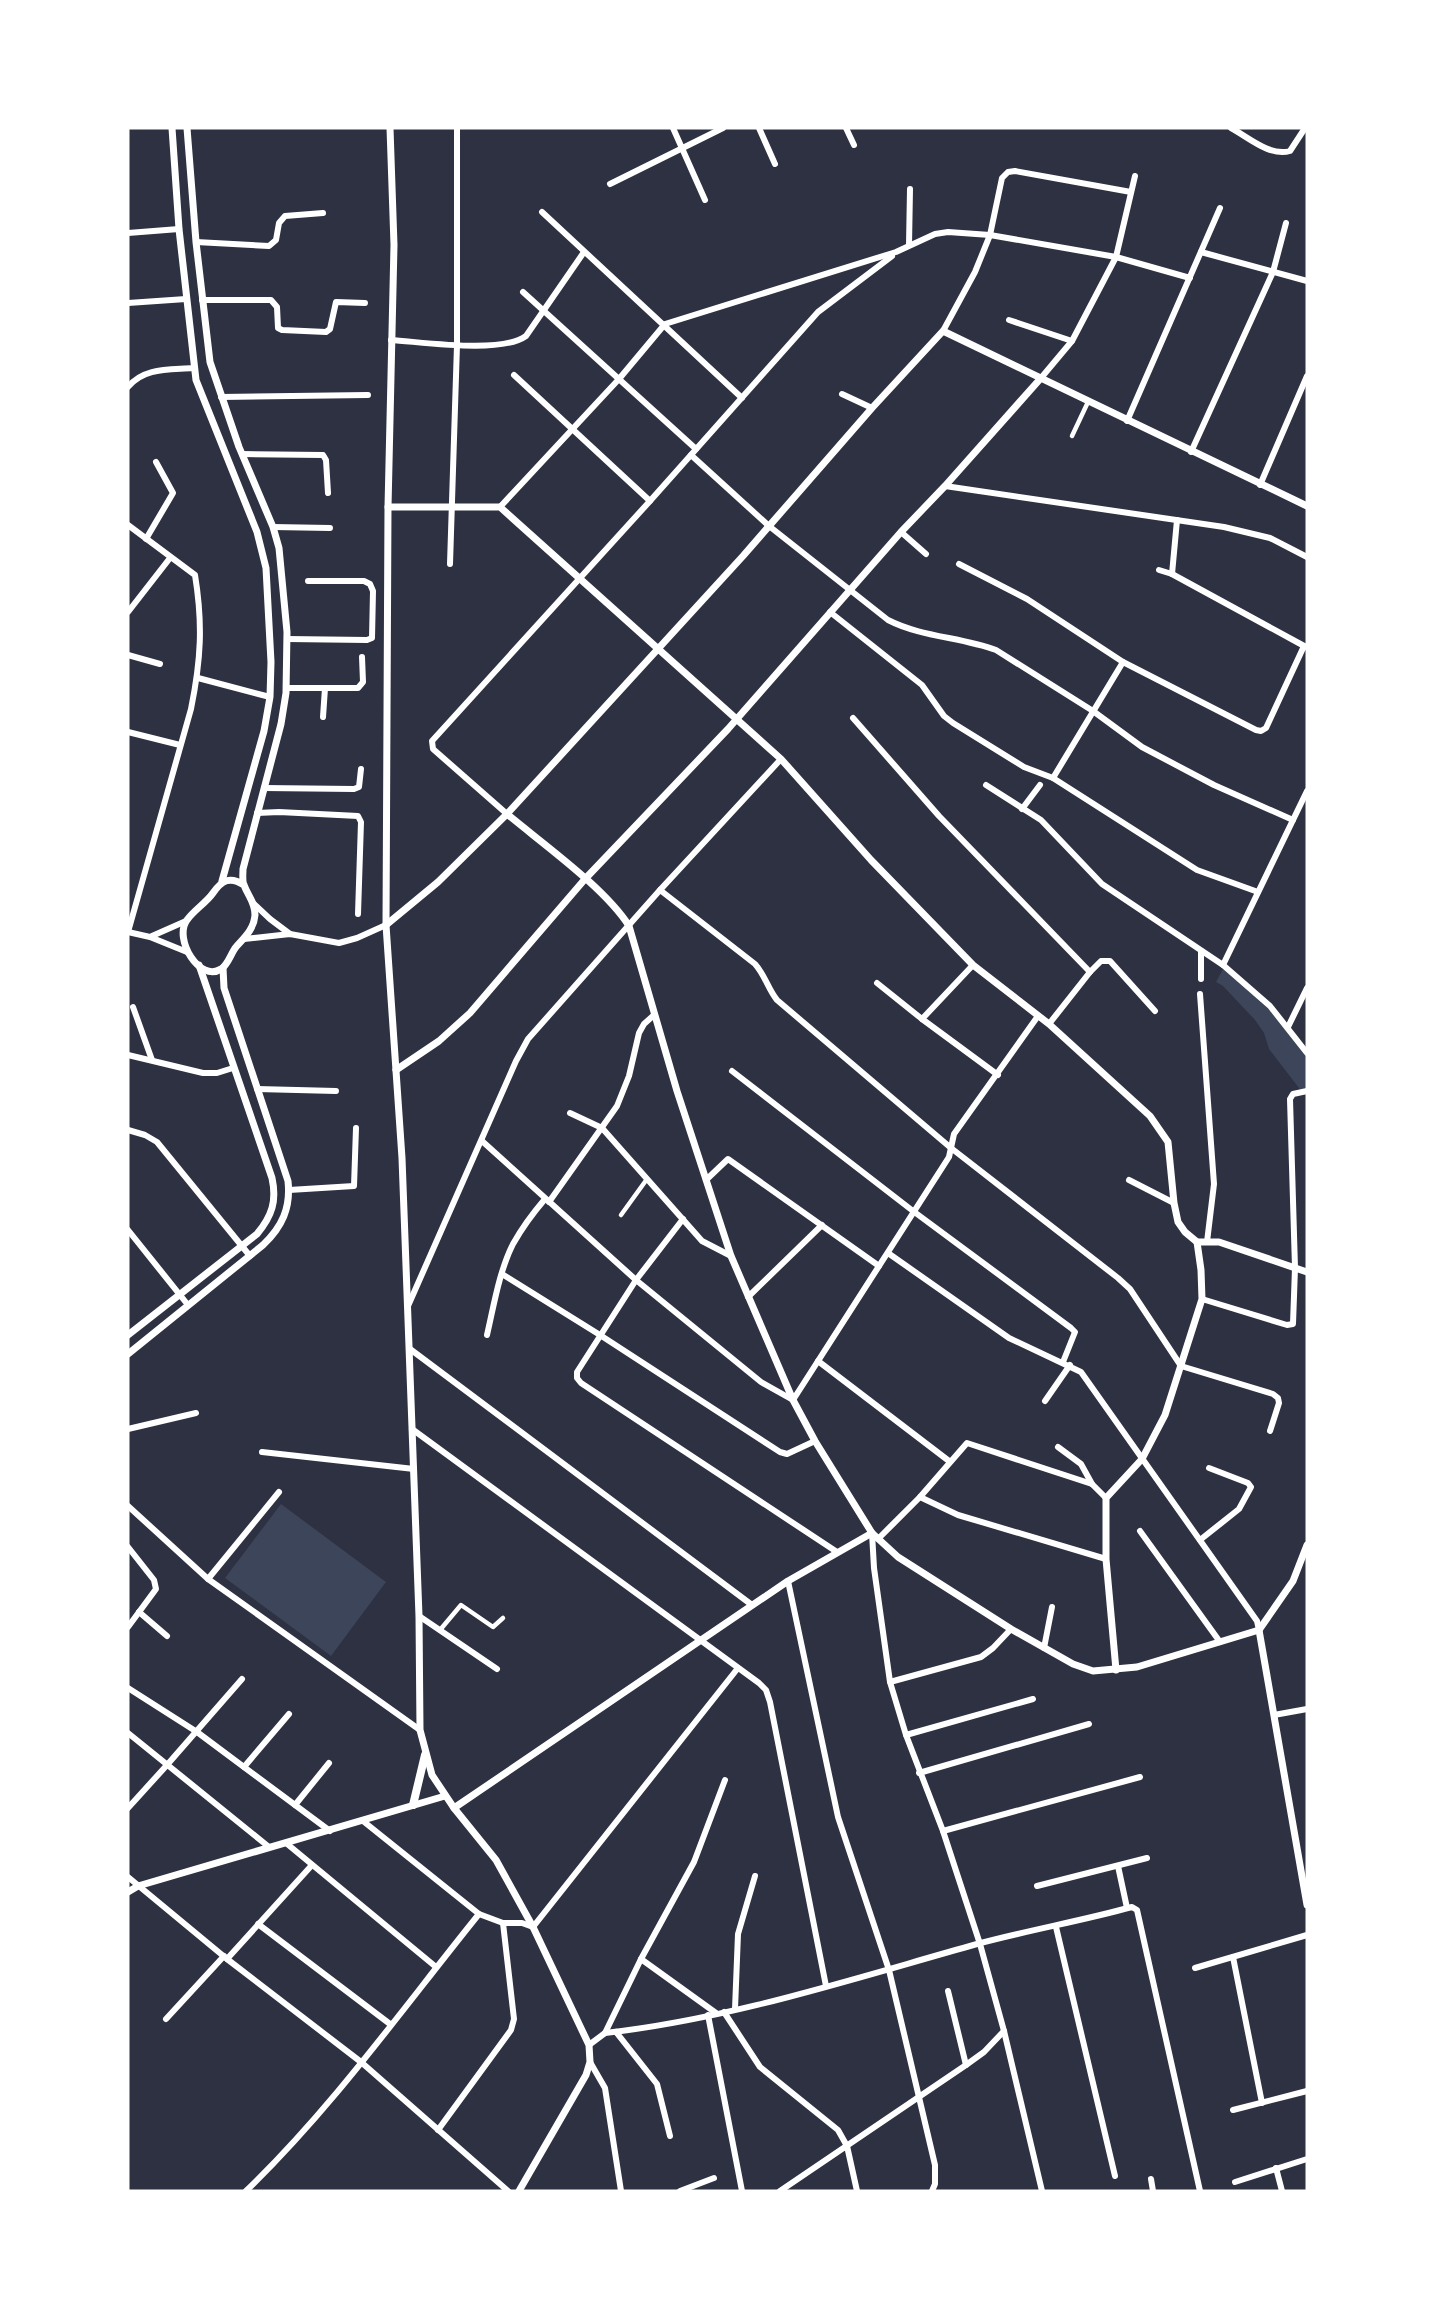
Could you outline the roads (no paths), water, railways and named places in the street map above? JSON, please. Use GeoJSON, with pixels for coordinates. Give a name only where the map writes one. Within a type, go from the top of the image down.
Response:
{"type":"FeatureCollection","features":[{"type":"Feature","properties":{"kind":"main road"},"geometry":{"type":"LineString","coordinates":[[413,1805],[425,1755]]}},
{"type":"Feature","properties":{"kind":"street"},"geometry":{"type":"LineString","coordinates":[[150,937],[186,921],[205,904],[222,881],[264,731],[270,696],[271,662],[266,568],[257,532],[193,368],[172,128]]}},
{"type":"Feature","properties":{"kind":"street"},"geometry":{"type":"LineString","coordinates":[[187,128],[196,242],[210,362],[242,454],[273,527],[281,565],[287,639],[286,688],[281,724],[243,869],[244,885],[254,904],[290,934]]}},
{"type":"Feature","properties":{"kind":"street"},"geometry":{"type":"LineString","coordinates":[[390,128],[394,244],[388,507],[386,925],[402,1158],[419,1616],[420,1730],[432,1775],[454,1808],[496,1860],[533,1927],[589,2045],[590,2062],[586,2075],[519,2191]]}},
{"type":"Feature","properties":{"kind":"street"},"geometry":{"type":"LineString","coordinates":[[450,564],[457,345],[457,128]]}},
{"type":"Feature","properties":{"kind":"street"},"geometry":{"type":"LineString","coordinates":[[673,128],[705,200]]}},
{"type":"Feature","properties":{"kind":"street"},"geometry":{"type":"LineString","coordinates":[[610,184],[723,128]]}},
{"type":"Feature","properties":{"kind":"street"},"geometry":{"type":"LineString","coordinates":[[759,128],[775,164]]}},
{"type":"Feature","properties":{"kind":"street"},"geometry":{"type":"LineString","coordinates":[[846,128],[854,145]]}},
{"type":"Feature","properties":{"kind":"street"},"geometry":{"type":"LineString","coordinates":[[1231,128],[1282,154],[1290,151],[1305,128]]}},
{"type":"Feature","properties":{"kind":"street"},"geometry":{"type":"LineString","coordinates":[[172,140],[188,139]]}},
{"type":"Feature","properties":{"kind":"street"},"geometry":{"type":"LineString","coordinates":[[243,939],[290,934],[339,943],[357,939],[386,925],[439,882],[507,814],[943,331],[975,272],[990,235],[1002,178],[1008,172],[1015,171],[1131,192]]}},
{"type":"Feature","properties":{"kind":"street"},"geometry":{"type":"LineString","coordinates":[[396,1070],[439,1041],[470,1013],[585,879],[736,720],[1072,341],[1116,257],[1135,176]]}},
{"type":"Feature","properties":{"kind":"street"},"geometry":{"type":"LineString","coordinates":[[909,245],[910,189]]}},
{"type":"Feature","properties":{"kind":"street"},"geometry":{"type":"LineString","coordinates":[[1128,421],[1220,208]]}},
{"type":"Feature","properties":{"kind":"street"},"geometry":{"type":"LineString","coordinates":[[196,242],[269,246],[276,240],[279,223],[285,216],[323,212]]}},
{"type":"Feature","properties":{"kind":"street"},"geometry":{"type":"LineString","coordinates":[[542,212],[742,398]]}},
{"type":"Feature","properties":{"kind":"street"},"geometry":{"type":"LineString","coordinates":[[1191,452],[1273,272],[1286,223]]}},
{"type":"Feature","properties":{"kind":"street"},"geometry":{"type":"LineString","coordinates":[[128,233],[179,229]]}},
{"type":"Feature","properties":{"kind":"street"},"geometry":{"type":"LineString","coordinates":[[1190,278],[1116,257],[990,235],[948,232],[935,234],[896,252],[818,312],[431,744],[507,814],[585,879],[622,914],[629,926],[706,1181],[748,1297],[793,1400],[815,1441],[875,1536],[898,1558],[1011,1629],[1073,1664],[1093,1671],[1137,1667],[1259,1630],[1293,1581],[1307,1545]]}},
{"type":"Feature","properties":{"kind":"street"},"geometry":{"type":"LineString","coordinates":[[391,340],[457,345],[518,342],[526,336],[584,252]]}},
{"type":"Feature","properties":{"kind":"street"},"geometry":{"type":"LineString","coordinates":[[500,507],[619,379],[665,324],[896,252]]}},
{"type":"Feature","properties":{"kind":"street"},"geometry":{"type":"LineString","coordinates":[[1201,252],[1307,281]]}},
{"type":"Feature","properties":{"kind":"street"},"geometry":{"type":"LineString","coordinates":[[523,292],[619,379],[769,526],[888,620],[903,627],[996,650],[1142,747],[1214,785],[1293,820]]}},
{"type":"Feature","properties":{"kind":"street"},"geometry":{"type":"LineString","coordinates":[[128,303],[186,299]]}},
{"type":"Feature","properties":{"kind":"street"},"geometry":{"type":"LineString","coordinates":[[202,300],[271,300],[277,307],[278,328],[326,332],[330,329],[333,305],[336,302],[365,303]]}},
{"type":"Feature","properties":{"kind":"street"},"geometry":{"type":"LineString","coordinates":[[1009,320],[1072,341]]}},
{"type":"Feature","properties":{"kind":"street"},"geometry":{"type":"LineString","coordinates":[[943,331],[1307,506]]}},
{"type":"Feature","properties":{"kind":"street"},"geometry":{"type":"LineString","coordinates":[[128,387],[145,373],[193,368]]}},
{"type":"Feature","properties":{"kind":"street"},"geometry":{"type":"LineString","coordinates":[[514,375],[650,501]]}},
{"type":"Feature","properties":{"kind":"street"},"geometry":{"type":"LineString","coordinates":[[1260,485],[1307,376]]}},
{"type":"Feature","properties":{"kind":"street"},"geometry":{"type":"LineString","coordinates":[[842,394],[872,408]]}},
{"type":"Feature","properties":{"kind":"street"},"geometry":{"type":"LineString","coordinates":[[221,397],[368,395]]}},
{"type":"Feature","properties":{"kind":"street"},"geometry":{"type":"LineString","coordinates":[[1072,436],[1088,402]]}},
{"type":"Feature","properties":{"kind":"street"},"geometry":{"type":"LineString","coordinates":[[242,454],[323,455],[326,460],[328,493]]}},
{"type":"Feature","properties":{"kind":"street"},"geometry":{"type":"LineString","coordinates":[[146,539],[173,493],[156,462]]}},
{"type":"Feature","properties":{"kind":"street"},"geometry":{"type":"LineString","coordinates":[[945,486],[1224,527],[1270,538],[1307,557]]}},
{"type":"Feature","properties":{"kind":"street"},"geometry":{"type":"LineString","coordinates":[[388,507],[500,507],[781,759],[871,860],[973,965],[1049,1024],[1150,1116],[1168,1142],[1174,1203],[1178,1222],[1185,1232],[1197,1242],[1219,1242],[1307,1272]]}},
{"type":"Feature","properties":{"kind":"street"},"geometry":{"type":"LineString","coordinates":[[1172,574],[1177,520]]}},
{"type":"Feature","properties":{"kind":"street"},"geometry":{"type":"LineString","coordinates":[[128,525],[195,575],[202,634],[198,678],[128,932],[170,943],[187,952],[199,965],[211,971],[223,968]]}},
{"type":"Feature","properties":{"kind":"street"},"geometry":{"type":"LineString","coordinates":[[273,527],[330,528]]}},
{"type":"Feature","properties":{"kind":"street"},"geometry":{"type":"LineString","coordinates":[[901,532],[926,554]]}},
{"type":"Feature","properties":{"kind":"street"},"geometry":{"type":"LineString","coordinates":[[128,611],[170,558]]}},
{"type":"Feature","properties":{"kind":"street"},"geometry":{"type":"LineString","coordinates":[[959,564],[1027,599],[1123,662],[1255,730],[1266,728],[1306,647],[1172,574],[1159,570]]}},
{"type":"Feature","properties":{"kind":"street"},"geometry":{"type":"LineString","coordinates":[[266,568],[281,565]]}},
{"type":"Feature","properties":{"kind":"street"},"geometry":{"type":"LineString","coordinates":[[287,639],[372,638],[373,592],[370,584],[364,581],[308,581]]}},
{"type":"Feature","properties":{"kind":"street"},"geometry":{"type":"LineString","coordinates":[[830,612],[922,685],[944,716],[953,723],[1024,767],[1053,778],[1197,870],[1258,892]]}},
{"type":"Feature","properties":{"kind":"street"},"geometry":{"type":"LineString","coordinates":[[128,655],[160,664]]}},
{"type":"Feature","properties":{"kind":"street"},"geometry":{"type":"LineString","coordinates":[[286,688],[358,688],[362,686],[362,657]]}},
{"type":"Feature","properties":{"kind":"street"},"geometry":{"type":"LineString","coordinates":[[1053,778],[1123,662]]}},
{"type":"Feature","properties":{"kind":"street"},"geometry":{"type":"LineString","coordinates":[[198,678],[270,696]]}},
{"type":"Feature","properties":{"kind":"street"},"geometry":{"type":"LineString","coordinates":[[323,717],[325,688]]}},
{"type":"Feature","properties":{"kind":"street"},"geometry":{"type":"LineString","coordinates":[[853,718],[939,816],[1090,972]]}},
{"type":"Feature","properties":{"kind":"street"},"geometry":{"type":"LineString","coordinates":[[128,732],[180,745]]}},
{"type":"Feature","properties":{"kind":"street"},"geometry":{"type":"LineString","coordinates":[[408,1306],[528,1039],[781,759]]}},
{"type":"Feature","properties":{"kind":"street"},"geometry":{"type":"LineString","coordinates":[[264,788],[354,789],[359,787],[361,769]]}},
{"type":"Feature","properties":{"kind":"street"},"geometry":{"type":"LineString","coordinates":[[986,785],[1048,826],[1102,884],[1223,965],[1270,1006],[1307,1053]]}},
{"type":"Feature","properties":{"kind":"street"},"geometry":{"type":"LineString","coordinates":[[1022,809],[1040,785]]}},
{"type":"Feature","properties":{"kind":"street"},"geometry":{"type":"LineString","coordinates":[[1223,965],[1307,791]]}},
{"type":"Feature","properties":{"kind":"street"},"geometry":{"type":"LineString","coordinates":[[257,813],[358,816],[361,822],[358,914]]}},
{"type":"Feature","properties":{"kind":"street"},"geometry":{"type":"LineString","coordinates":[[222,881],[230,879],[244,885]]}},
{"type":"Feature","properties":{"kind":"street"},"geometry":{"type":"LineString","coordinates":[[660,890],[755,964],[763,973],[769,991],[777,1000],[951,1148],[1130,1289],[1181,1366],[1273,1394],[1278,1398],[1279,1403],[1270,1431]]}},
{"type":"Feature","properties":{"kind":"street"},"geometry":{"type":"LineString","coordinates":[[128,1353],[275,1234],[287,1209],[289,1189],[224,988],[223,968],[251,929],[255,917],[254,904]]}},
{"type":"Feature","properties":{"kind":"street"},"geometry":{"type":"LineString","coordinates":[[186,921],[183,940],[187,952]]}},
{"type":"Feature","properties":{"kind":"street"},"geometry":{"type":"LineString","coordinates":[[1201,951],[1201,979]]}},
{"type":"Feature","properties":{"kind":"street"},"geometry":{"type":"LineString","coordinates":[[1049,1024],[1101,961],[1110,961],[1155,1011]]}},
{"type":"Feature","properties":{"kind":"street"},"geometry":{"type":"LineString","coordinates":[[128,1335],[257,1234],[273,1210],[275,1193],[199,965]]}},
{"type":"Feature","properties":{"kind":"street"},"geometry":{"type":"LineString","coordinates":[[922,1019],[973,965]]}},
{"type":"Feature","properties":{"kind":"street"},"geometry":{"type":"LineString","coordinates":[[877,983],[998,1075]]}},
{"type":"Feature","properties":{"kind":"street"},"geometry":{"type":"LineString","coordinates":[[1288,1027],[1305,997],[1307,988]]}},
{"type":"Feature","properties":{"kind":"street"},"geometry":{"type":"LineString","coordinates":[[1200,994],[1213,1184],[1207,1242]]}},
{"type":"Feature","properties":{"kind":"street"},"geometry":{"type":"LineString","coordinates":[[133,1007],[152,1060]]}},
{"type":"Feature","properties":{"kind":"street"},"geometry":{"type":"LineString","coordinates":[[487,1335],[502,1274],[523,1227],[547,1200],[617,1106],[629,1076],[639,1033],[654,1015]]}},
{"type":"Feature","properties":{"kind":"street"},"geometry":{"type":"LineString","coordinates":[[793,1400],[949,1157],[954,1134],[1038,1016]]}},
{"type":"Feature","properties":{"kind":"street"},"geometry":{"type":"LineString","coordinates":[[128,1055],[203,1073],[217,1073],[233,1068]]}},
{"type":"Feature","properties":{"kind":"street"},"geometry":{"type":"LineString","coordinates":[[732,1071],[913,1211],[1071,1328],[1074,1337],[1067,1364],[1045,1401]]}},
{"type":"Feature","properties":{"kind":"street"},"geometry":{"type":"LineString","coordinates":[[257,1089],[336,1091]]}},
{"type":"Feature","properties":{"kind":"street"},"geometry":{"type":"LineString","coordinates":[[1202,1299],[1287,1325],[1293,1324],[1295,1268],[1290,1099],[1293,1094],[1307,1091]]}},
{"type":"Feature","properties":{"kind":"street"},"geometry":{"type":"LineString","coordinates":[[247,1106],[261,1101]]}},
{"type":"Feature","properties":{"kind":"street"},"geometry":{"type":"LineString","coordinates":[[570,1112],[602,1128],[702,1241],[731,1256]]}},
{"type":"Feature","properties":{"kind":"street"},"geometry":{"type":"LineString","coordinates":[[289,1189],[354,1186],[356,1128]]}},
{"type":"Feature","properties":{"kind":"street"},"geometry":{"type":"LineString","coordinates":[[128,1130],[157,1142],[250,1256]]}},
{"type":"Feature","properties":{"kind":"street"},"geometry":{"type":"LineString","coordinates":[[482,1142],[636,1280],[761,1382],[793,1400]]}},
{"type":"Feature","properties":{"kind":"street"},"geometry":{"type":"LineString","coordinates":[[706,1181],[728,1159],[879,1266]]}},
{"type":"Feature","properties":{"kind":"street"},"geometry":{"type":"LineString","coordinates":[[621,1216],[647,1179]]}},
{"type":"Feature","properties":{"kind":"street"},"geometry":{"type":"LineString","coordinates":[[1129,1180],[1174,1203]]}},
{"type":"Feature","properties":{"kind":"street"},"geometry":{"type":"LineString","coordinates":[[683,1219],[636,1280],[600,1335],[577,1378],[837,1552]]}},
{"type":"Feature","properties":{"kind":"street"},"geometry":{"type":"LineString","coordinates":[[748,1297],[822,1225]]}},
{"type":"Feature","properties":{"kind":"street"},"geometry":{"type":"LineString","coordinates":[[128,1230],[188,1306]]}},
{"type":"Feature","properties":{"kind":"street"},"geometry":{"type":"LineString","coordinates":[[1116,1670],[1107,1559],[1106,1498],[1142,1459],[1165,1415],[1202,1299],[1197,1242]]}},
{"type":"Feature","properties":{"kind":"street"},"geometry":{"type":"LineString","coordinates":[[888,1253],[1009,1338],[1081,1372],[1257,1621],[1307,1905]]}},
{"type":"Feature","properties":{"kind":"street"},"geometry":{"type":"LineString","coordinates":[[502,1274],[780,1452],[795,1452],[815,1441]]}},
{"type":"Feature","properties":{"kind":"street"},"geometry":{"type":"LineString","coordinates":[[410,1349],[752,1605]]}},
{"type":"Feature","properties":{"kind":"street"},"geometry":{"type":"LineString","coordinates":[[818,1361],[950,1461]]}},
{"type":"Feature","properties":{"kind":"street"},"geometry":{"type":"LineString","coordinates":[[128,1429],[196,1413]]}},
{"type":"Feature","properties":{"kind":"street"},"geometry":{"type":"LineString","coordinates":[[412,1429],[759,1682],[766,1690],[825,1986]]}},
{"type":"Feature","properties":{"kind":"street"},"geometry":{"type":"LineString","coordinates":[[454,1808],[788,1581],[837,1552],[875,1536],[920,1497],[967,1443],[1092,1484]]}},
{"type":"Feature","properties":{"kind":"street"},"geometry":{"type":"LineString","coordinates":[[1058,1447],[1080,1464],[1092,1484],[1106,1498]]}},
{"type":"Feature","properties":{"kind":"street"},"geometry":{"type":"LineString","coordinates":[[262,1452],[414,1469]]}},
{"type":"Feature","properties":{"kind":"street"},"geometry":{"type":"LineString","coordinates":[[1200,1540],[1239,1509],[1251,1487],[1248,1483],[1209,1468]]}},
{"type":"Feature","properties":{"kind":"street"},"geometry":{"type":"LineString","coordinates":[[208,1579],[279,1492]]}},
{"type":"Feature","properties":{"kind":"street"},"geometry":{"type":"LineString","coordinates":[[920,1497],[958,1515],[1107,1559]]}},
{"type":"Feature","properties":{"kind":"street"},"geometry":{"type":"LineString","coordinates":[[128,1506],[208,1579],[420,1730]]}},
{"type":"Feature","properties":{"kind":"street"},"geometry":{"type":"LineString","coordinates":[[1140,1531],[1220,1642]]}},
{"type":"Feature","properties":{"kind":"street"},"geometry":{"type":"LineString","coordinates":[[875,1536],[874,1567],[890,1682],[919,1773],[943,1831],[980,1944],[1042,2191]]}},
{"type":"Feature","properties":{"kind":"street"},"geometry":{"type":"LineString","coordinates":[[128,1547],[154,1580],[156,1589],[128,1627]]}},
{"type":"Feature","properties":{"kind":"street"},"geometry":{"type":"LineString","coordinates":[[788,1581],[838,1817],[889,1970],[934,2165],[935,2185],[932,2191]]}},
{"type":"Feature","properties":{"kind":"street"},"geometry":{"type":"LineString","coordinates":[[440,1630],[461,1605],[493,1627],[503,1618]]}},
{"type":"Feature","properties":{"kind":"street"},"geometry":{"type":"LineString","coordinates":[[1044,1647],[1052,1607]]}},
{"type":"Feature","properties":{"kind":"street"},"geometry":{"type":"LineString","coordinates":[[139,1612],[167,1636]]}},
{"type":"Feature","properties":{"kind":"street"},"geometry":{"type":"LineString","coordinates":[[419,1616],[497,1669]]}},
{"type":"Feature","properties":{"kind":"street"},"geometry":{"type":"LineString","coordinates":[[890,1682],[981,1657],[1011,1629]]}},
{"type":"Feature","properties":{"kind":"street"},"geometry":{"type":"LineString","coordinates":[[533,1927],[738,1668]]}},
{"type":"Feature","properties":{"kind":"street"},"geometry":{"type":"LineString","coordinates":[[128,1808],[242,1679]]}},
{"type":"Feature","properties":{"kind":"street"},"geometry":{"type":"LineString","coordinates":[[129,1692],[199,1730],[330,1831]]}},
{"type":"Feature","properties":{"kind":"street"},"geometry":{"type":"LineString","coordinates":[[906,1735],[1033,1699]]}},
{"type":"Feature","properties":{"kind":"street"},"geometry":{"type":"LineString","coordinates":[[1274,1715],[1307,1709]]}},
{"type":"Feature","properties":{"kind":"street"},"geometry":{"type":"LineString","coordinates":[[244,1767],[289,1714]]}},
{"type":"Feature","properties":{"kind":"street"},"geometry":{"type":"LineString","coordinates":[[919,1773],[1089,1724]]}},
{"type":"Feature","properties":{"kind":"street"},"geometry":{"type":"LineString","coordinates":[[128,1733],[269,1847]]}},
{"type":"Feature","properties":{"kind":"street"},"geometry":{"type":"LineString","coordinates":[[295,1805],[329,1763]]}},
{"type":"Feature","properties":{"kind":"street"},"geometry":{"type":"LineString","coordinates":[[943,1831],[1140,1777]]}},
{"type":"Feature","properties":{"kind":"street"},"geometry":{"type":"LineString","coordinates":[[605,2034],[641,1959],[694,1862],[725,1780]]}},
{"type":"Feature","properties":{"kind":"street"},"geometry":{"type":"LineString","coordinates":[[128,1892],[138,1886],[445,1796]]}},
{"type":"Feature","properties":{"kind":"street"},"geometry":{"type":"LineString","coordinates":[[363,1821],[479,1914],[503,1923],[522,1923],[533,1927]]}},
{"type":"Feature","properties":{"kind":"street"},"geometry":{"type":"LineString","coordinates":[[286,1843],[436,1967]]}},
{"type":"Feature","properties":{"kind":"street"},"geometry":{"type":"LineString","coordinates":[[1037,1886],[1147,1858]]}},
{"type":"Feature","properties":{"kind":"street"},"geometry":{"type":"LineString","coordinates":[[166,2019],[312,1864]]}},
{"type":"Feature","properties":{"kind":"street"},"geometry":{"type":"LineString","coordinates":[[1118,1866],[1127,1908]]}},
{"type":"Feature","properties":{"kind":"street"},"geometry":{"type":"LineString","coordinates":[[735,2009],[738,1934],[755,1876]]}},
{"type":"Feature","properties":{"kind":"street"},"geometry":{"type":"LineString","coordinates":[[128,1877],[361,2062],[508,2191]]}},
{"type":"Feature","properties":{"kind":"street"},"geometry":{"type":"LineString","coordinates":[[589,2045],[605,2034],[735,2009],[980,1944],[1135,1908],[1200,2191]]}},
{"type":"Feature","properties":{"kind":"street"},"geometry":{"type":"LineString","coordinates":[[246,2191],[334,2098],[479,1914]]}},
{"type":"Feature","properties":{"kind":"street"},"geometry":{"type":"LineString","coordinates":[[438,2130],[511,2030],[514,2019],[503,1923]]}},
{"type":"Feature","properties":{"kind":"street"},"geometry":{"type":"LineString","coordinates":[[258,1924],[390,2024]]}},
{"type":"Feature","properties":{"kind":"street"},"geometry":{"type":"LineString","coordinates":[[1056,1927],[1115,2176]]}},
{"type":"Feature","properties":{"kind":"street"},"geometry":{"type":"LineString","coordinates":[[1195,1968],[1307,1935]]}},
{"type":"Feature","properties":{"kind":"street"},"geometry":{"type":"LineString","coordinates":[[1233,1957],[1262,2103]]}},
{"type":"Feature","properties":{"kind":"street"},"geometry":{"type":"LineString","coordinates":[[641,1959],[720,2012],[760,2067],[830,2123],[847,2146],[857,2191]]}},
{"type":"Feature","properties":{"kind":"street"},"geometry":{"type":"LineString","coordinates":[[948,1991],[966,2065]]}},
{"type":"Feature","properties":{"kind":"street"},"geometry":{"type":"LineString","coordinates":[[708,2015],[742,2191]]}},
{"type":"Feature","properties":{"kind":"street"},"geometry":{"type":"LineString","coordinates":[[780,2191],[966,2065],[984,2052],[1004,2031]]}},
{"type":"Feature","properties":{"kind":"street"},"geometry":{"type":"LineString","coordinates":[[616,2032],[657,2084],[670,2136]]}},
{"type":"Feature","properties":{"kind":"street"},"geometry":{"type":"LineString","coordinates":[[590,2062],[604,2088],[621,2191]]}},
{"type":"Feature","properties":{"kind":"street"},"geometry":{"type":"LineString","coordinates":[[1233,2110],[1307,2091]]}},
{"type":"Feature","properties":{"kind":"street"},"geometry":{"type":"LineString","coordinates":[[1234,2182],[1307,2159]]}},
{"type":"Feature","properties":{"kind":"street"},"geometry":{"type":"LineString","coordinates":[[1276,2168],[1282,2191]]}},
{"type":"Feature","properties":{"kind":"street"},"geometry":{"type":"LineString","coordinates":[[680,2191],[715,2178]]}},
{"type":"Feature","properties":{"kind":"street"},"geometry":{"type":"LineString","coordinates":[[1151,2179],[1153,2191]]}}]}
